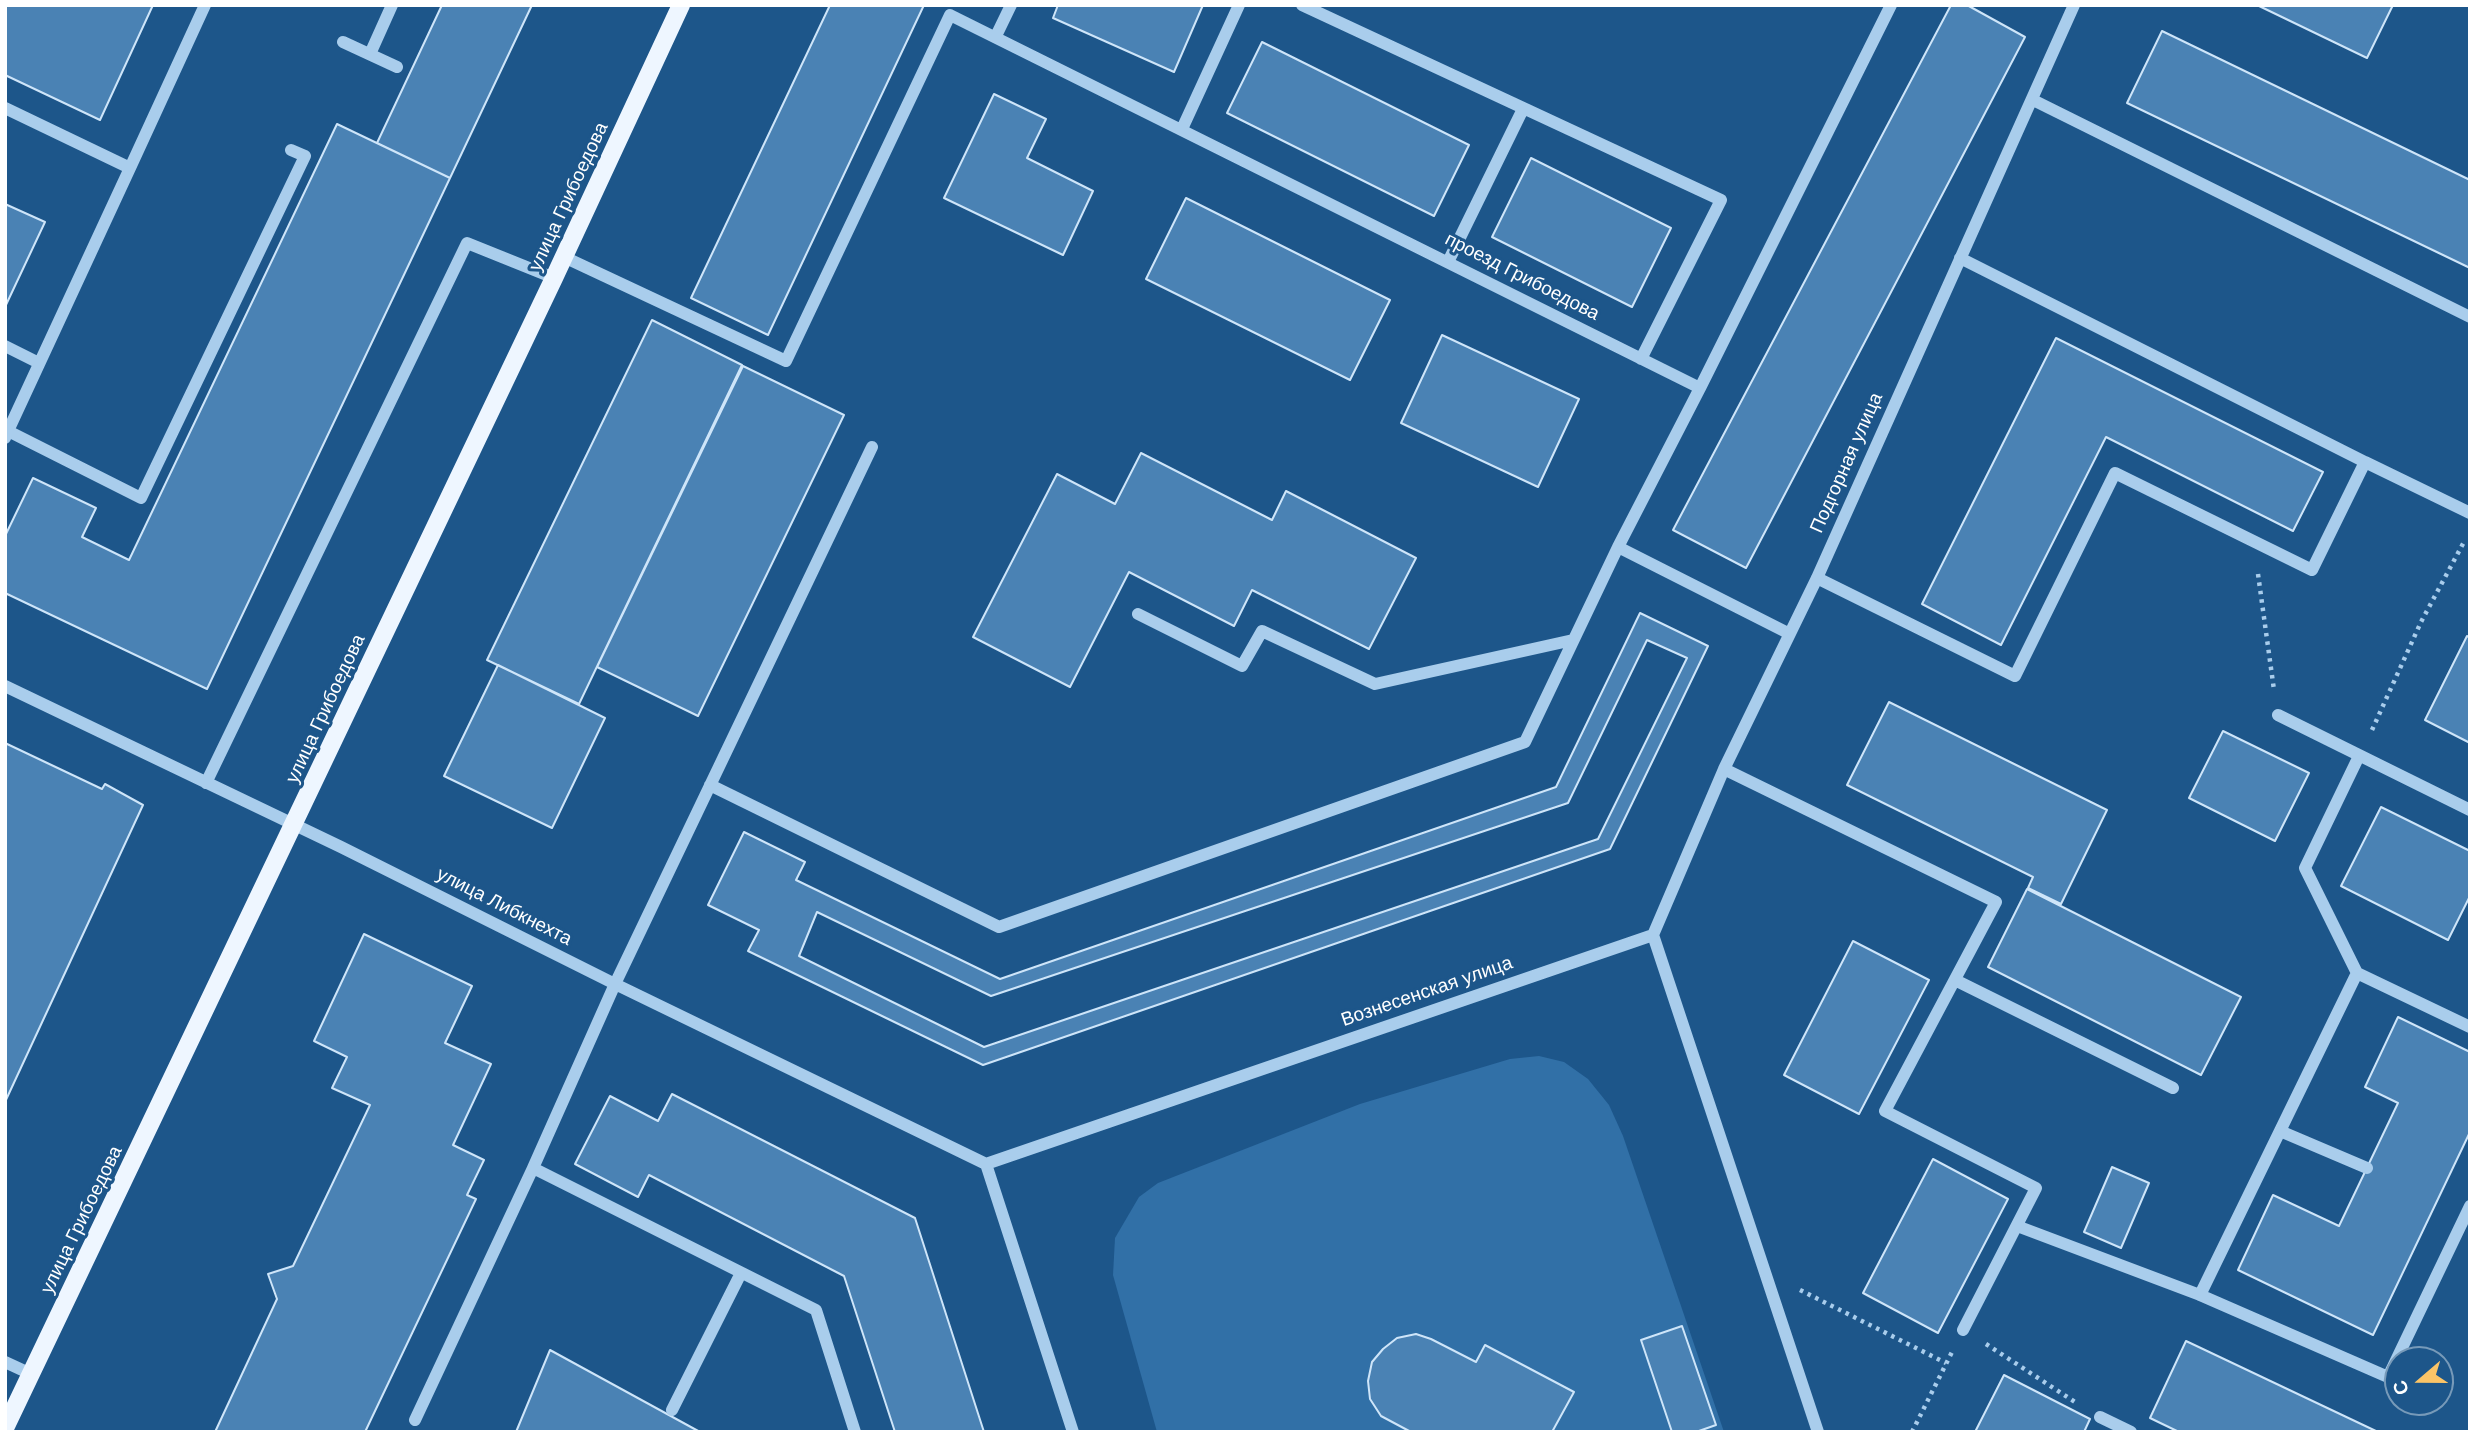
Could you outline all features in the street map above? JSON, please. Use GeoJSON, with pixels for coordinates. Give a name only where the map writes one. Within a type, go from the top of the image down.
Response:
{"type":"FeatureCollection","features":[{"type":"Feature","properties":{"kind":"main road","name":"улица Грибоедова"},"geometry":{"type":"LineString","coordinates":[[5,1428],[564,257],[681,5]]}},
{"type":"Feature","properties":{"kind":"street"},"geometry":{"type":"LineString","coordinates":[[205,5],[7,435],[141,498],[305,156],[290,150]]}},
{"type":"Feature","properties":{"kind":"street"},"geometry":{"type":"LineString","coordinates":[[370,54],[393,5]]}},
{"type":"Feature","properties":{"kind":"street"},"geometry":{"type":"LineString","coordinates":[[996,36],[1010,5]]}},
{"type":"Feature","properties":{"kind":"street"},"geometry":{"type":"LineString","coordinates":[[1182,129],[1240,5]]}},
{"type":"Feature","properties":{"kind":"street"},"geometry":{"type":"LineString","coordinates":[[1302,5],[1721,200],[1641,359]]}},
{"type":"Feature","properties":{"kind":"street"},"geometry":{"type":"LineString","coordinates":[[710,785],[999,927],[1524,742],[1618,547],[1892,5]]}},
{"type":"Feature","properties":{"kind":"street","name":"Подгорная улица"},"geometry":{"type":"LineString","coordinates":[[1653,935],[1724,769],[1817,578],[2074,5]]}},
{"type":"Feature","properties":{"kind":"street","name":"проезд Грибоедова"},"geometry":{"type":"LineString","coordinates":[[564,257],[786,361],[950,15],[1700,388]]}},
{"type":"Feature","properties":{"kind":"street"},"geometry":{"type":"LineString","coordinates":[[343,42],[397,67]]}},
{"type":"Feature","properties":{"kind":"street"},"geometry":{"type":"LineString","coordinates":[[2032,100],[2470,317]]}},
{"type":"Feature","properties":{"kind":"street"},"geometry":{"type":"LineString","coordinates":[[5,108],[130,168]]}},
{"type":"Feature","properties":{"kind":"street"},"geometry":{"type":"LineString","coordinates":[[1448,262],[1523,108]]}},
{"type":"Feature","properties":{"kind":"street"},"geometry":{"type":"LineString","coordinates":[[206,783],[467,243],[554,278]]}},
{"type":"Feature","properties":{"kind":"street"},"geometry":{"type":"LineString","coordinates":[[1961,258],[2470,513]]}},
{"type":"Feature","properties":{"kind":"street"},"geometry":{"type":"LineString","coordinates":[[5,346],[39,363]]}},
{"type":"Feature","properties":{"kind":"street"},"geometry":{"type":"LineString","coordinates":[[415,1420],[533,1168],[615,984],[872,447]]}},
{"type":"Feature","properties":{"kind":"street"},"geometry":{"type":"LineString","coordinates":[[1817,578],[2015,676],[2115,473],[2312,570],[2365,462]]}},
{"type":"Feature","properties":{"kind":"street"},"geometry":{"type":"LineString","coordinates":[[1618,547],[1788,633]]}},
{"type":"Feature","properties":{"kind":"street"},"geometry":{"type":"LineString","coordinates":[[1138,614],[1242,666],[1262,631],[1375,684],[1573,640]]}},
{"type":"Feature","properties":{"kind":"street","name":"улица Либкнехта"},"geometry":{"type":"LineString","coordinates":[[5,686],[986,1164]]}},
{"type":"Feature","properties":{"kind":"street"},"geometry":{"type":"LineString","coordinates":[[2278,715],[2470,810]]}},
{"type":"Feature","properties":{"kind":"street"},"geometry":{"type":"LineString","coordinates":[[2359,756],[2305,869],[2357,973],[2470,1027]]}},
{"type":"Feature","properties":{"kind":"street"},"geometry":{"type":"LineString","coordinates":[[1724,769],[1996,902],[1885,1111],[2036,1188],[1963,1330]]}},
{"type":"Feature","properties":{"kind":"street"},"geometry":{"type":"LineString","coordinates":[[1653,935],[1818,1432]]}},
{"type":"Feature","properties":{"kind":"street","name":"Вознесенская улица"},"geometry":{"type":"LineString","coordinates":[[986,1164],[1653,935]]}},
{"type":"Feature","properties":{"kind":"street"},"geometry":{"type":"LineString","coordinates":[[2200,1295],[2357,973]]}},
{"type":"Feature","properties":{"kind":"street"},"geometry":{"type":"LineString","coordinates":[[1955,981],[2173,1088]]}},
{"type":"Feature","properties":{"kind":"street"},"geometry":{"type":"LineString","coordinates":[[2280,1131],[2367,1168]]}},
{"type":"Feature","properties":{"kind":"street"},"geometry":{"type":"LineString","coordinates":[[986,1164],[1073,1432]]}},
{"type":"Feature","properties":{"kind":"street"},"geometry":{"type":"LineString","coordinates":[[533,1168],[816,1310],[855,1432]]}},
{"type":"Feature","properties":{"kind":"street"},"geometry":{"type":"LineString","coordinates":[[2017,1226],[2200,1295],[2388,1377],[2470,1206]]}},
{"type":"Feature","properties":{"kind":"street"},"geometry":{"type":"LineString","coordinates":[[672,1410],[741,1273]]}},
{"type":"Feature","properties":{"kind":"street"},"geometry":{"type":"LineString","coordinates":[[5,1362],[31,1374]]}},
{"type":"Feature","properties":{"kind":"street"},"geometry":{"type":"LineString","coordinates":[[2100,1417],[2117,1429],[2132,1432]]}},
{"type":"Feature","properties":{"kind":"path"},"geometry":{"type":"LineString","coordinates":[[2359,756],[2421,622],[2470,531]]}},
{"type":"Feature","properties":{"kind":"path"},"geometry":{"type":"LineString","coordinates":[[2253,540],[2278,715]]}},
{"type":"Feature","properties":{"kind":"path"},"geometry":{"type":"LineString","coordinates":[[1801,1290],[1947,1363]]}},
{"type":"Feature","properties":{"kind":"path"},"geometry":{"type":"LineString","coordinates":[[1912,1432],[1963,1330],[2100,1417]]}},
{"type":"Feature","properties":{"kind":"shaded area"},"geometry":{"type":"Polygon","coordinates":[[[1539,1056],[1564,1062],[1588,1079],[1609,1105],[1623,1136],[1724,1432],[1157,1432],[1113,1275],[1115,1238],[1139,1197],[1158,1183],[1360,1104],[1510,1059],[1539,1056]]]}},
{"type":"Feature","properties":{"kind":"building"},"geometry":{"type":"Polygon","coordinates":[[[5,5],[153,5],[100,120],[5,75],[5,5]]]}},
{"type":"Feature","properties":{"kind":"building"},"geometry":{"type":"Polygon","coordinates":[[[442,5],[532,5],[450,178],[377,143],[442,5]]]}},
{"type":"Feature","properties":{"kind":"building"},"geometry":{"type":"Polygon","coordinates":[[[830,5],[924,5],[768,335],[691,298],[830,5]]]}},
{"type":"Feature","properties":{"kind":"building"},"geometry":{"type":"Polygon","coordinates":[[[1058,5],[1203,5],[1174,72],[1053,18],[1058,5]]]}},
{"type":"Feature","properties":{"kind":"building"},"geometry":{"type":"Polygon","coordinates":[[[1951,5],[1967,5],[2025,37],[1746,568],[1673,530],[1951,5]]]}},
{"type":"Feature","properties":{"kind":"building"},"geometry":{"type":"Polygon","coordinates":[[[2257,5],[2393,5],[2367,58],[2257,5]]]}},
{"type":"Feature","properties":{"kind":"building"},"geometry":{"type":"Polygon","coordinates":[[[2162,31],[2470,180],[2470,268],[2127,103],[2162,31]]]}},
{"type":"Feature","properties":{"kind":"building"},"geometry":{"type":"Polygon","coordinates":[[[1262,42],[1469,145],[1434,216],[1227,113],[1262,42]]]}},
{"type":"Feature","properties":{"kind":"building"},"geometry":{"type":"Polygon","coordinates":[[[994,94],[1046,119],[1027,158],[1093,191],[1063,255],[944,198],[994,94]]]}},
{"type":"Feature","properties":{"kind":"building"},"geometry":{"type":"Polygon","coordinates":[[[337,124],[450,178],[207,689],[5,593],[5,536],[33,478],[96,508],[82,537],[129,560],[337,124]]]}},
{"type":"Feature","properties":{"kind":"building"},"geometry":{"type":"Polygon","coordinates":[[[1531,158],[1671,228],[1632,307],[1492,237],[1531,158]]]}},
{"type":"Feature","properties":{"kind":"building"},"geometry":{"type":"Polygon","coordinates":[[[1186,198],[1390,300],[1350,380],[1146,279],[1186,198]]]}},
{"type":"Feature","properties":{"kind":"building"},"geometry":{"type":"Polygon","coordinates":[[[5,204],[45,222],[5,307],[5,204]]]}},
{"type":"Feature","properties":{"kind":"building"},"geometry":{"type":"Polygon","coordinates":[[[652,320],[742,365],[579,704],[487,660],[652,320]]]}},
{"type":"Feature","properties":{"kind":"building"},"geometry":{"type":"Polygon","coordinates":[[[1442,335],[1579,399],[1538,487],[1401,423],[1442,335]]]}},
{"type":"Feature","properties":{"kind":"building"},"geometry":{"type":"Polygon","coordinates":[[[2056,338],[2323,472],[2293,531],[2106,437],[2001,645],[1922,604],[2056,338]]]}},
{"type":"Feature","properties":{"kind":"building"},"geometry":{"type":"Polygon","coordinates":[[[743,366],[844,415],[698,716],[597,667],[743,366]]]}},
{"type":"Feature","properties":{"kind":"building"},"geometry":{"type":"Polygon","coordinates":[[[1141,453],[1272,520],[1286,491],[1416,558],[1369,649],[1252,590],[1234,626],[1129,572],[1070,687],[973,637],[1057,474],[1115,504],[1141,453]]]}},
{"type":"Feature","properties":{"kind":"building"},"geometry":{"type":"Polygon","coordinates":[[[1640,613],[1708,646],[1610,849],[983,1065],[748,951],[759,930],[708,905],[744,832],[805,862],[796,880],[1000,979],[1556,787],[1640,613]]]}},
{"type":"Feature","properties":{"kind":"building"},"geometry":{"type":"Polygon","coordinates":[[[2467,636],[2470,638],[2470,743],[2425,720],[2467,636]]]}},
{"type":"Feature","properties":{"kind":"building"},"geometry":{"type":"Polygon","coordinates":[[[1647,640],[1687,658],[1598,839],[984,1047],[799,956],[817,912],[991,996],[1568,803],[1647,640]]]}},
{"type":"Feature","properties":{"kind":"building"},"geometry":{"type":"Polygon","coordinates":[[[498,665],[605,718],[552,828],[444,776],[498,665]]]}},
{"type":"Feature","properties":{"kind":"building"},"geometry":{"type":"Polygon","coordinates":[[[1889,702],[2107,810],[2061,904],[2028,888],[2033,877],[1847,785],[1889,702]]]}},
{"type":"Feature","properties":{"kind":"building"},"geometry":{"type":"Polygon","coordinates":[[[2223,731],[2309,773],[2275,841],[2189,798],[2223,731]]]}},
{"type":"Feature","properties":{"kind":"building"},"geometry":{"type":"Polygon","coordinates":[[[5,743],[102,789],[105,784],[143,805],[5,1102],[5,743]]]}},
{"type":"Feature","properties":{"kind":"building"},"geometry":{"type":"Polygon","coordinates":[[[2381,807],[2470,851],[2470,896],[2448,940],[2341,886],[2381,807]]]}},
{"type":"Feature","properties":{"kind":"building"},"geometry":{"type":"Polygon","coordinates":[[[2027,889],[2241,997],[2201,1075],[1988,967],[2027,889]]]}},
{"type":"Feature","properties":{"kind":"building"},"geometry":{"type":"Polygon","coordinates":[[[364,934],[472,986],[445,1043],[491,1064],[453,1145],[484,1160],[467,1195],[476,1199],[365,1432],[215,1432],[277,1299],[268,1274],[293,1266],[370,1105],[332,1088],[347,1057],[314,1041],[364,934]]]}},
{"type":"Feature","properties":{"kind":"building"},"geometry":{"type":"Polygon","coordinates":[[[1853,941],[1929,980],[1859,1114],[1784,1075],[1853,941]]]}},
{"type":"Feature","properties":{"kind":"building"},"geometry":{"type":"Polygon","coordinates":[[[2398,1017],[2470,1052],[2470,1132],[2373,1335],[2238,1270],[2273,1195],[2339,1226],[2398,1103],[2365,1087],[2398,1017]]]}},
{"type":"Feature","properties":{"kind":"building"},"geometry":{"type":"Polygon","coordinates":[[[672,1094],[915,1218],[984,1432],[895,1432],[844,1276],[649,1175],[638,1197],[575,1164],[610,1096],[658,1121],[672,1094]]]}},
{"type":"Feature","properties":{"kind":"building"},"geometry":{"type":"Polygon","coordinates":[[[1933,1159],[2008,1199],[1938,1333],[1863,1293],[1933,1159]]]}},
{"type":"Feature","properties":{"kind":"building"},"geometry":{"type":"Polygon","coordinates":[[[2112,1167],[2149,1183],[2121,1248],[2084,1232],[2112,1167]]]}},
{"type":"Feature","properties":{"kind":"building"},"geometry":{"type":"Polygon","coordinates":[[[1682,1326],[1716,1425],[1696,1432],[1672,1432],[1641,1340],[1682,1326]]]}},
{"type":"Feature","properties":{"kind":"building"},"geometry":{"type":"Polygon","coordinates":[[[1416,1334],[1476,1362],[1485,1345],[1574,1392],[1552,1432],[1411,1432],[1381,1416],[1370,1399],[1368,1381],[1372,1362],[1383,1349],[1397,1338],[1416,1334]]]}},
{"type":"Feature","properties":{"kind":"building"},"geometry":{"type":"Polygon","coordinates":[[[2186,1341],[2378,1432],[2179,1432],[2150,1418],[2186,1341]]]}},
{"type":"Feature","properties":{"kind":"building"},"geometry":{"type":"Polygon","coordinates":[[[550,1350],[700,1432],[516,1432],[550,1350]]]}},
{"type":"Feature","properties":{"kind":"building"},"geometry":{"type":"Polygon","coordinates":[[[2004,1375],[2090,1419],[2084,1432],[1975,1432],[2004,1375]]]}}]}
